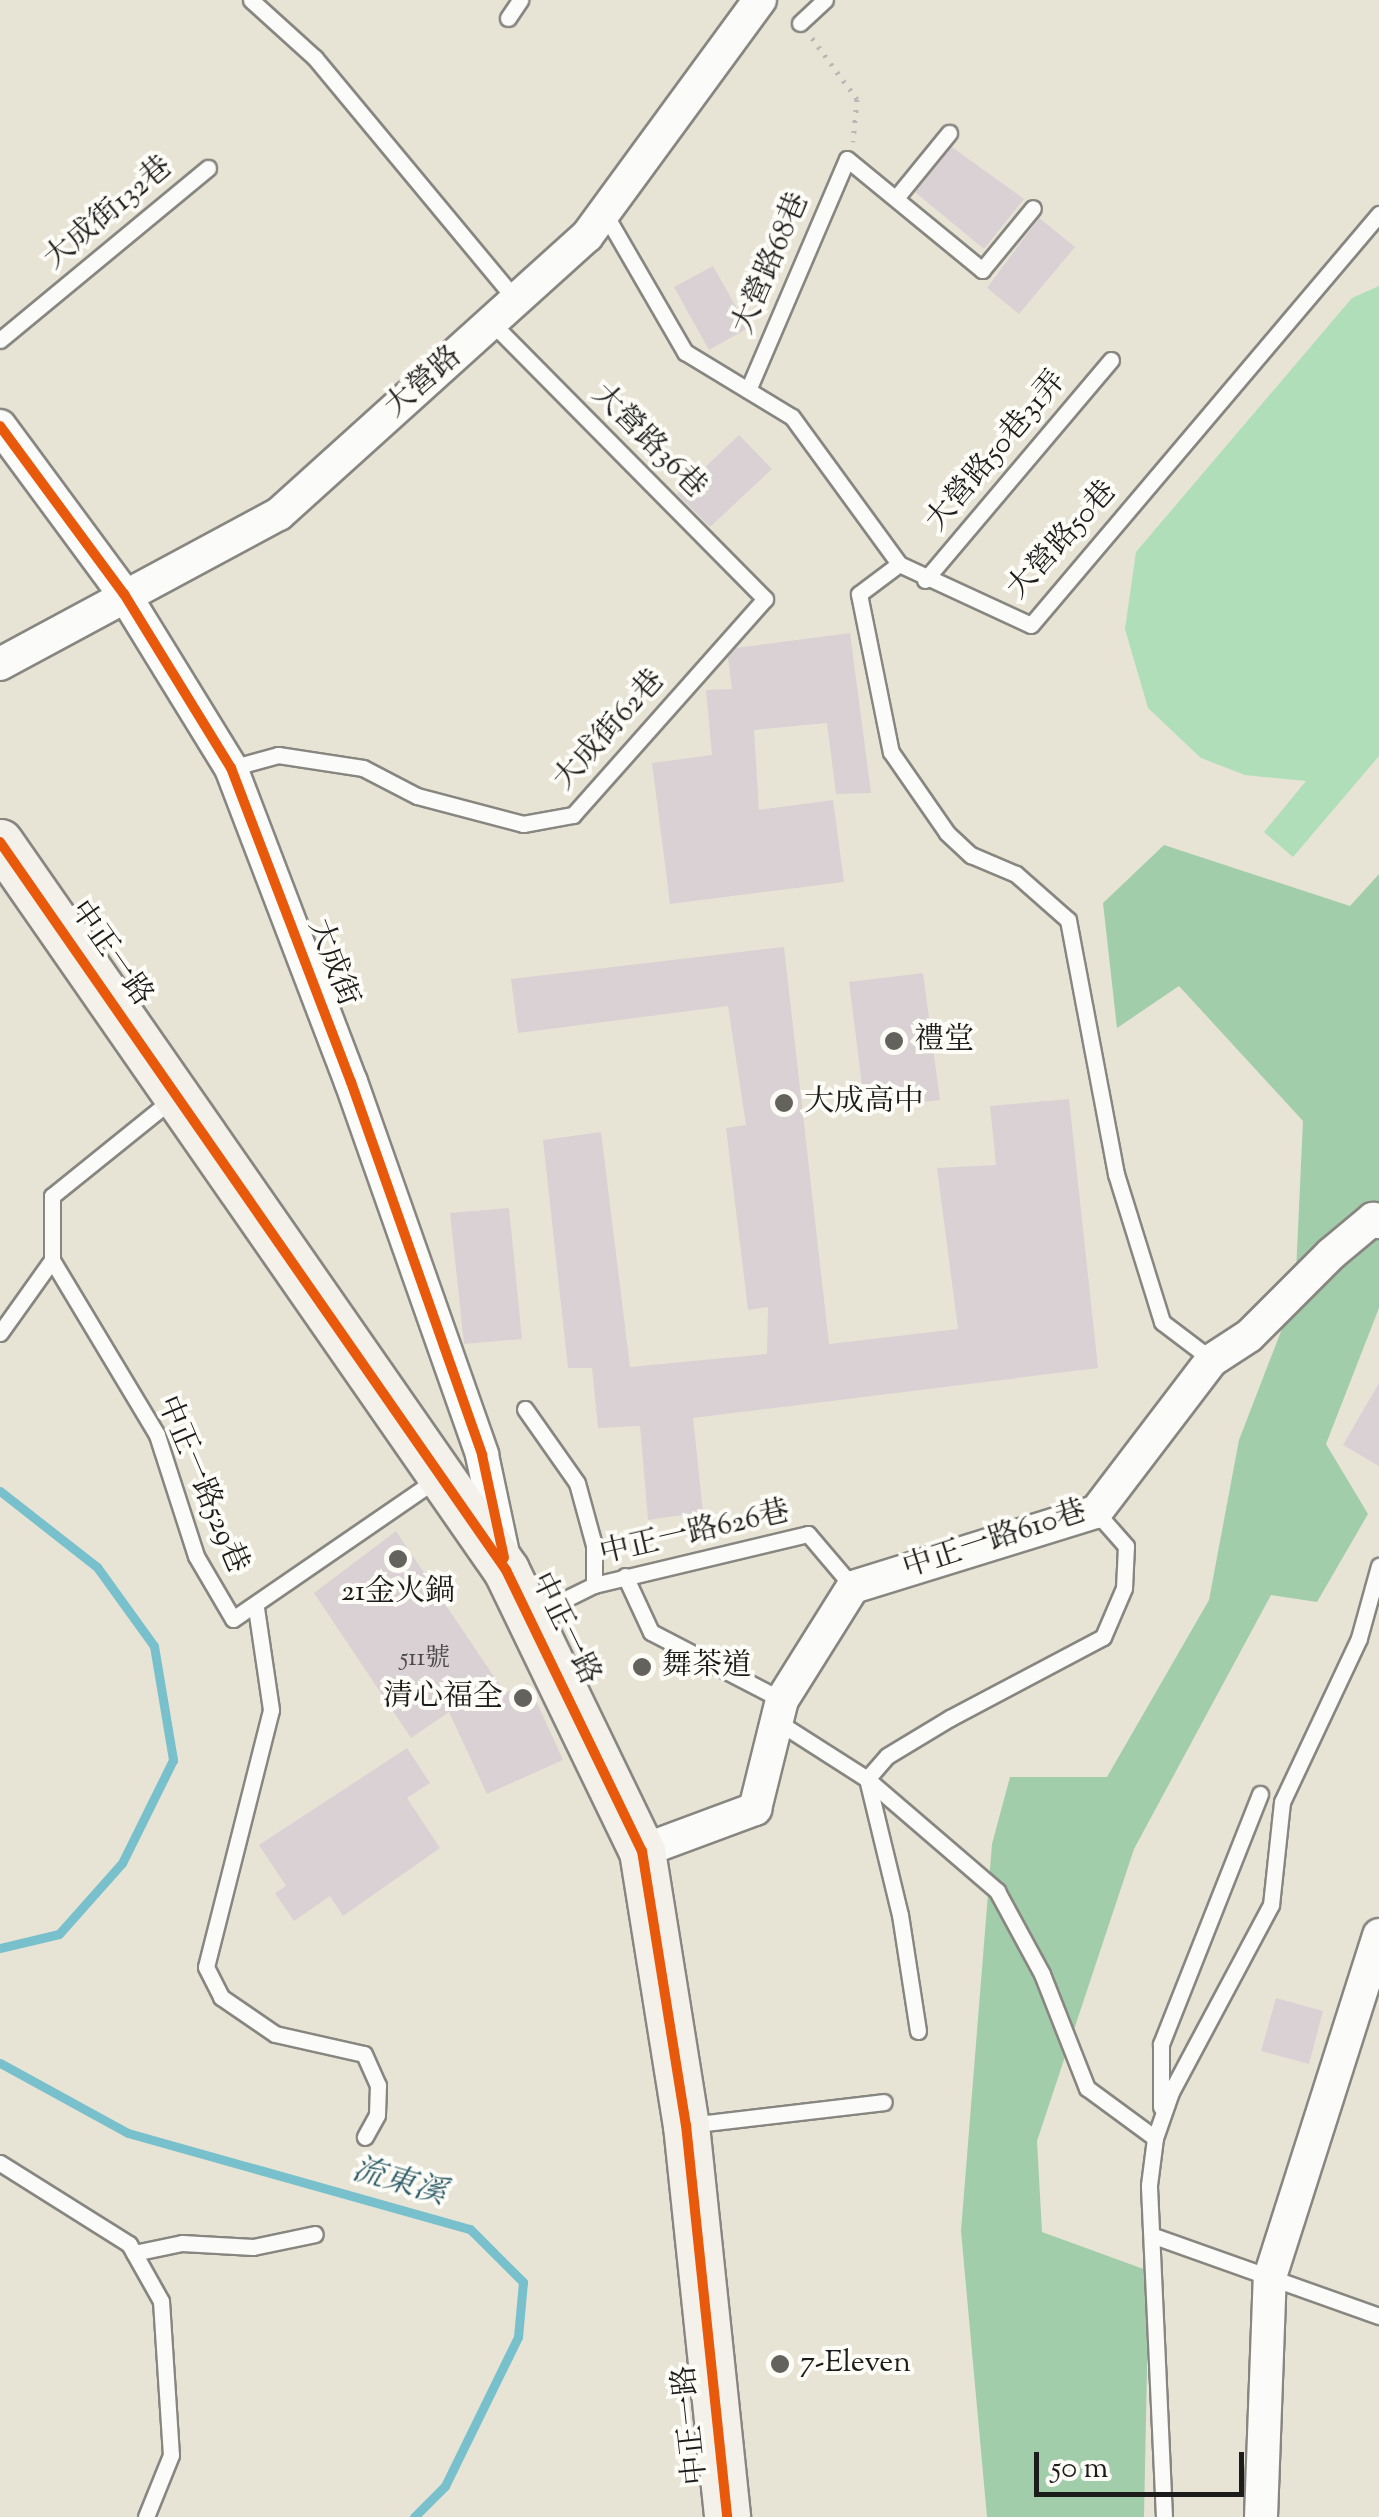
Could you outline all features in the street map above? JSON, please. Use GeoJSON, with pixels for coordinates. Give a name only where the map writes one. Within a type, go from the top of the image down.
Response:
{"type":"FeatureCollection","features":[{"type":"Feature","properties":{"kind":"main road","name":"中正一路"},"geometry":{"type":"LineString","coordinates":[[0,842],[179,1093],[439,1478],[506,1570],[532,1616],[642,1851],[686,2125],[727,2517]]}},
{"type":"Feature","properties":{"kind":"street","name":"大營路"},"geometry":{"type":"LineString","coordinates":[[0,664],[279,514],[492,324],[604,214],[760,0]]}},
{"type":"Feature","properties":{"kind":"street","name":"大成街"},"geometry":{"type":"LineString","coordinates":[[0,426],[124,594],[231,768],[358,1100],[482,1456],[506,1570]]}},
{"type":"Feature","properties":{"kind":"street","name":"中正一路610巷"},"geometry":{"type":"LineString","coordinates":[[853,1587],[1096,1512],[1212,1360],[1249,1336],[1373,1219],[1379,1222]]}},
{"type":"Feature","properties":{"kind":"street"},"geometry":{"type":"LineString","coordinates":[[642,1851],[755,1809],[780,1711],[853,1587]]}},
{"type":"Feature","properties":{"kind":"street"},"geometry":{"type":"LineString","coordinates":[[1261,2517],[1270,2277],[1379,1934]]}},
{"type":"Feature","properties":{"kind":"lane"},"geometry":{"type":"LineString","coordinates":[[251,0],[315,58],[516,300]]}},
{"type":"Feature","properties":{"kind":"lane"},"geometry":{"type":"LineString","coordinates":[[508,18],[520,0]]}},
{"type":"Feature","properties":{"kind":"lane"},"geometry":{"type":"LineString","coordinates":[[800,23],[825,0]]}},
{"type":"Feature","properties":{"kind":"lane"},"geometry":{"type":"LineString","coordinates":[[896,198],[949,133]]}},
{"type":"Feature","properties":{"kind":"lane"},"geometry":{"type":"LineString","coordinates":[[848,159],[982,270],[1033,208]]}},
{"type":"Feature","properties":{"kind":"lane","name":"大營路68巷"},"geometry":{"type":"LineString","coordinates":[[748,390],[848,159]]}},
{"type":"Feature","properties":{"kind":"lane","name":"大成街132巷"},"geometry":{"type":"LineString","coordinates":[[0,340],[208,168]]}},
{"type":"Feature","properties":{"kind":"lane","name":"大營路50巷"},"geometry":{"type":"LineString","coordinates":[[604,214],[686,352],[792,417],[899,564],[924,580],[1031,625],[1379,214]]}},
{"type":"Feature","properties":{"kind":"lane","name":"大營路36巷"},"geometry":{"type":"LineString","coordinates":[[492,324],[765,599]]}},
{"type":"Feature","properties":{"kind":"lane","name":"大營路50巷31弄"},"geometry":{"type":"LineString","coordinates":[[924,580],[1111,360]]}},
{"type":"Feature","properties":{"kind":"lane"},"geometry":{"type":"LineString","coordinates":[[899,564],[858,594],[892,752],[947,833],[971,855],[1016,874],[1068,920],[1116,1174],[1162,1322],[1212,1360]]}},
{"type":"Feature","properties":{"kind":"lane","name":"大成街62巷"},"geometry":{"type":"LineString","coordinates":[[231,768],[278,754],[363,768],[417,796],[523,824],[573,815],[765,599]]}},
{"type":"Feature","properties":{"kind":"lane"},"geometry":{"type":"LineString","coordinates":[[0,1333],[52,1260],[52,1196],[179,1093]]}},
{"type":"Feature","properties":{"kind":"lane","name":"中正一路529巷"},"geometry":{"type":"LineString","coordinates":[[52,1260],[157,1435],[196,1556],[233,1619],[256,1608],[439,1478]]}},
{"type":"Feature","properties":{"kind":"lane"},"geometry":{"type":"LineString","coordinates":[[526,1409],[577,1483],[594,1546],[594,1585]]}},
{"type":"Feature","properties":{"kind":"lane"},"geometry":{"type":"LineString","coordinates":[[866,1780],[887,1756],[950,1718],[1104,1637],[1124,1588],[1126,1546],[1096,1512]]}},
{"type":"Feature","properties":{"kind":"lane","name":"中正一路626巷"},"geometry":{"type":"LineString","coordinates":[[532,1616],[594,1585],[808,1534],[853,1587]]}},
{"type":"Feature","properties":{"kind":"lane"},"geometry":{"type":"LineString","coordinates":[[1164,2517],[1149,2185],[1155,2138],[1272,1905],[1282,1802],[1317,1715],[1359,1638],[1379,1566]]}},
{"type":"Feature","properties":{"kind":"lane"},"geometry":{"type":"LineString","coordinates":[[625,1576],[651,1632],[780,1711],[997,1891],[1042,1974],[1087,2088],[1155,2138]]}},
{"type":"Feature","properties":{"kind":"lane"},"geometry":{"type":"LineString","coordinates":[[256,1608],[271,1710],[206,1967],[221,1997],[275,2034],[364,2054],[378,2085],[377,2115],[365,2136]]}},
{"type":"Feature","properties":{"kind":"lane"},"geometry":{"type":"LineString","coordinates":[[866,1780],[900,1915],[918,2031]]}},
{"type":"Feature","properties":{"kind":"lane"},"geometry":{"type":"LineString","coordinates":[[1161,2121],[1161,2044],[1260,1794]]}},
{"type":"Feature","properties":{"kind":"lane"},"geometry":{"type":"LineString","coordinates":[[686,2125],[884,2102]]}},
{"type":"Feature","properties":{"kind":"lane"},"geometry":{"type":"LineString","coordinates":[[0,2163],[134,2252],[161,2302],[172,2455],[146,2517]]}},
{"type":"Feature","properties":{"kind":"lane"},"geometry":{"type":"LineString","coordinates":[[134,2252],[182,2243],[253,2247],[315,2234]]}},
{"type":"Feature","properties":{"kind":"lane"},"geometry":{"type":"LineString","coordinates":[[1154,2236],[1379,2316]]}},
{"type":"Feature","properties":{"kind":"path"},"geometry":{"type":"LineString","coordinates":[[800,23],[857,100],[848,159]]}},
{"type":"Feature","properties":{"kind":"green space"},"geometry":{"type":"Polygon","coordinates":[[[1379,286],[1379,756],[1293,857],[1264,832],[1306,781],[1245,775],[1201,758],[1148,708],[1125,629],[1136,552],[1352,298],[1379,286]]]}},
{"type":"Feature","properties":{"kind":"green space"},"geometry":{"type":"Polygon","coordinates":[[[1164,845],[1350,906],[1379,874],[1379,1308],[1326,1444],[1368,1514],[1317,1602],[1271,1595],[1134,1849],[1037,2141],[1042,2232],[1149,2271],[1144,2517],[987,2517],[961,2231],[992,1844],[1010,1777],[1107,1777],[1209,1600],[1239,1440],[1295,1295],[1303,1121],[1179,986],[1117,1028],[1103,903],[1164,845]]]}},
{"type":"Feature","properties":{"kind":"building"},"geometry":{"type":"Polygon","coordinates":[[[952,147],[1024,199],[984,249],[915,192],[952,147]]]}},
{"type":"Feature","properties":{"kind":"building"},"geometry":{"type":"Polygon","coordinates":[[[1039,218],[1075,247],[1019,314],[987,288],[1039,218]]]}},
{"type":"Feature","properties":{"kind":"building"},"geometry":{"type":"Polygon","coordinates":[[[713,266],[748,328],[709,350],[674,287],[713,266]]]}},
{"type":"Feature","properties":{"kind":"building"},"geometry":{"type":"Polygon","coordinates":[[[739,435],[772,469],[710,527],[677,494],[739,435]]]}},
{"type":"Feature","properties":{"kind":"building"},"geometry":{"type":"Polygon","coordinates":[[[850,633],[871,793],[836,794],[827,723],[754,730],[759,810],[833,800],[844,882],[670,904],[652,763],[712,755],[706,690],[732,689],[728,657],[736,648],[850,633]]]}},
{"type":"Feature","properties":{"kind":"building"},"geometry":{"type":"Polygon","coordinates":[[[784,947],[829,1344],[958,1329],[937,1168],[996,1165],[990,1106],[1069,1099],[1098,1368],[693,1418],[703,1512],[648,1520],[640,1426],[598,1428],[592,1368],[568,1368],[543,1140],[601,1132],[630,1367],[767,1354],[768,1307],[748,1310],[726,1128],[746,1125],[728,1006],[518,1033],[511,979],[784,947]]]}},
{"type":"Feature","properties":{"kind":"building","name":"禮堂"},"geometry":{"type":"Polygon","coordinates":[[[923,973],[940,1100],[865,1109],[849,982],[923,973]]]}},
{"type":"Feature","properties":{"kind":"building"},"geometry":{"type":"Polygon","coordinates":[[[509,1208],[522,1339],[464,1344],[450,1213],[509,1208]]]}},
{"type":"Feature","properties":{"kind":"building"},"geometry":{"type":"Polygon","coordinates":[[[1379,1383],[1379,1466],[1343,1445],[1379,1383]]]}},
{"type":"Feature","properties":{"kind":"building"},"geometry":{"type":"Polygon","coordinates":[[[396,1531],[505,1693],[528,1683],[563,1760],[487,1794],[449,1712],[411,1738],[314,1593],[396,1531]]]}},
{"type":"Feature","properties":{"kind":"building"},"geometry":{"type":"Polygon","coordinates":[[[407,1748],[430,1783],[407,1798],[440,1848],[343,1916],[330,1896],[294,1921],[275,1893],[286,1886],[259,1845],[407,1748]]]}},
{"type":"Feature","properties":{"kind":"building"},"geometry":{"type":"Polygon","coordinates":[[[1276,1998],[1323,2011],[1309,2064],[1261,2051],[1276,1998]]]}},
{"type":"Feature","properties":{"kind":"waterway","name":"流東溪"},"geometry":{"type":"LineString","coordinates":[[0,1491],[97,1567],[154,1646],[173,1760],[122,1863],[59,1934],[0,1948]]}},
{"type":"Feature","properties":{"kind":"waterway","name":"流東溪"},"geometry":{"type":"LineString","coordinates":[[0,2063],[128,2133],[470,2229],[523,2282],[518,2337],[445,2486],[414,2517]]}},
{"type":"Feature","properties":{"kind":"cycle path"},"geometry":{"type":"LineString","coordinates":[[0,426],[124,594],[231,768],[351,1082],[482,1455],[504,1558]]}},
{"type":"Feature","properties":{"kind":"cycle path"},"geometry":{"type":"LineString","coordinates":[[0,842],[506,1570],[642,1851],[686,2125],[727,2517]]}},
{"type":"Feature","properties":{"kind":"place","name":"禮堂"},"geometry":{"type":"Point","coordinates":[894,1041]}},
{"type":"Feature","properties":{"kind":"place","name":"大成高中"},"geometry":{"type":"Point","coordinates":[784,1103]}},
{"type":"Feature","properties":{"kind":"place","name":"21金火鍋"},"geometry":{"type":"Point","coordinates":[398,1559]}},
{"type":"Feature","properties":{"kind":"place","name":"舞茶道"},"geometry":{"type":"Point","coordinates":[642,1667]}},
{"type":"Feature","properties":{"kind":"place","name":"清心福全"},"geometry":{"type":"Point","coordinates":[523,1698]}},
{"type":"Feature","properties":{"kind":"place","name":"7-Eleven"},"geometry":{"type":"Point","coordinates":[780,2364]}}]}
